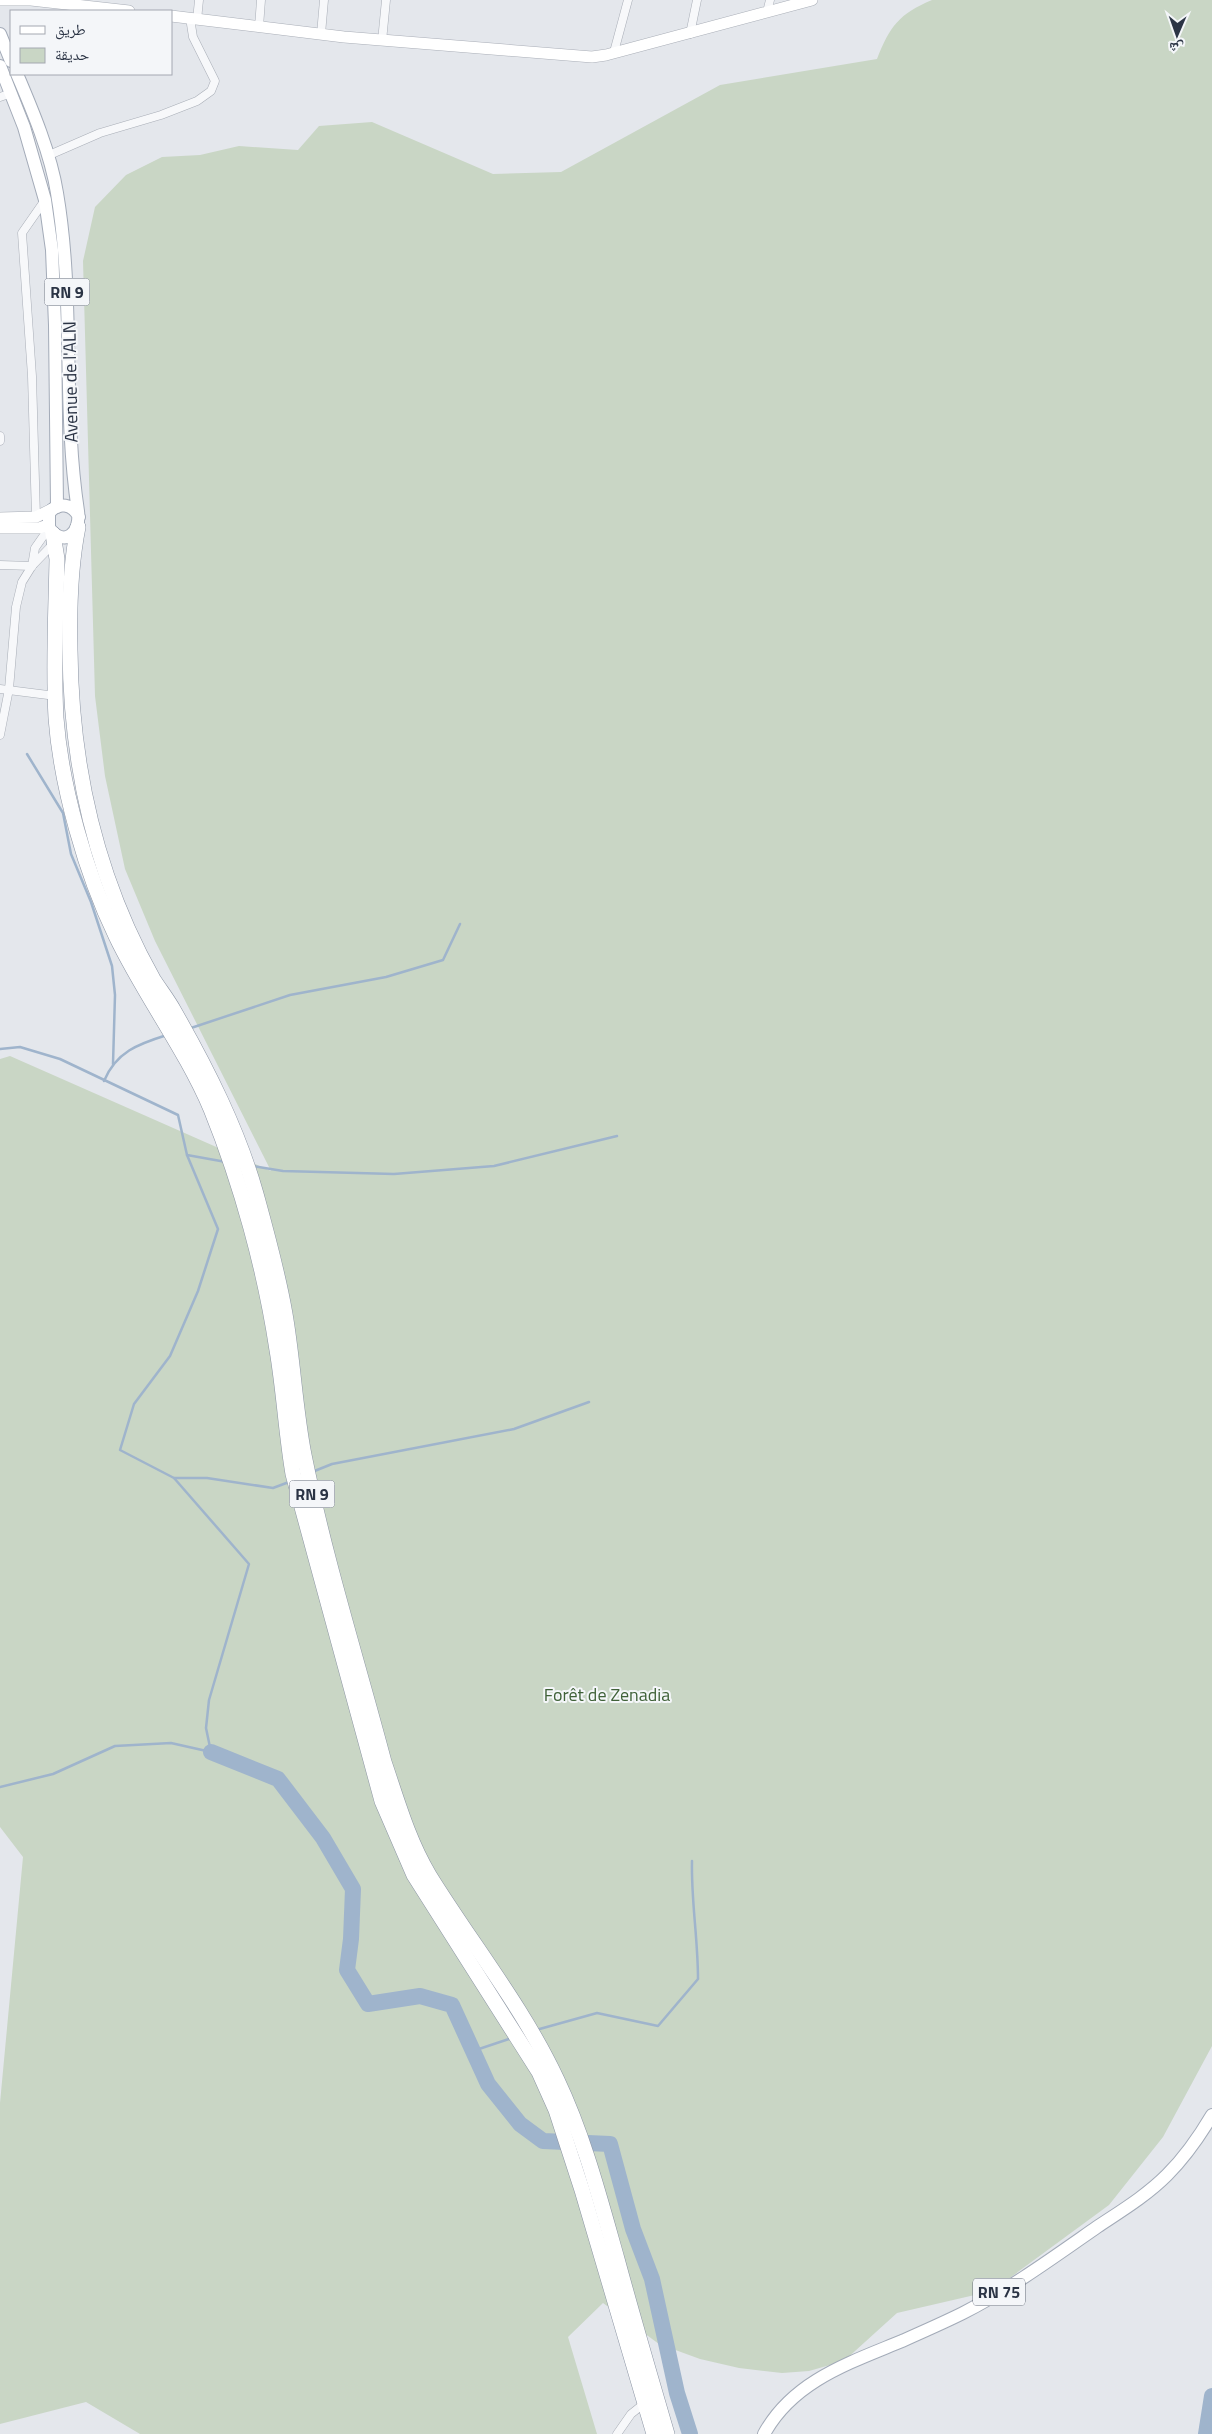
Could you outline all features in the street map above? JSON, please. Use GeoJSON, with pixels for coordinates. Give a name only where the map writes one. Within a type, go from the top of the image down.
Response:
{"type":"FeatureCollection","features":[{"type":"Feature","properties":{"kind":"highway","name":"RN 9"},"geometry":{"type":"LineString","coordinates":[[79,522],[71,580],[70,700],[75,750],[90,825],[115,901],[154,980],[172,1007],[208,1073],[240,1146],[276,1262],[287,1324],[303,1449],[313,1499],[384,1762],[410,1836],[428,1874],[521,2014],[557,2080],[574,2119],[598,2192],[650,2399],[654,2434]]}},
{"type":"Feature","properties":{"kind":"highway","name":"RN 9"},"geometry":{"type":"LineString","coordinates":[[52,534],[57,559],[57,727],[67,785],[77,827],[102,904],[130,965],[195,1074],[211,1109],[244,1209],[259,1264],[276,1343],[286,1436],[293,1474],[382,1801],[414,1875],[539,2072],[556,2110],[650,2399],[667,2434]]}},
{"type":"Feature","properties":{"kind":"main road"},"geometry":{"type":"LineString","coordinates":[[0,34],[10,59]]}},
{"type":"Feature","properties":{"kind":"main road"},"geometry":{"type":"LineString","coordinates":[[0,66],[6,95],[45,200],[52,250],[55,325],[54,508],[47,518],[52,534],[72,535],[79,522],[76,512],[68,506],[54,508]]}},
{"type":"Feature","properties":{"kind":"main road","name":"Avenue de l'ALN"},"geometry":{"type":"LineString","coordinates":[[17,75],[47,156],[57,191],[66,263],[70,325],[70,438],[79,522]]}},
{"type":"Feature","properties":{"kind":"main road","name":"RN 75"},"geometry":{"type":"LineString","coordinates":[[764,2434],[771,2421],[787,2402],[809,2384],[833,2370],[918,2334],[981,2304],[1060,2253],[1135,2201],[1181,2160],[1196,2141],[1212,2115]]}},
{"type":"Feature","properties":{"kind":"street"},"geometry":{"type":"LineString","coordinates":[[0,0],[105,4],[126,10]]}},
{"type":"Feature","properties":{"kind":"street"},"geometry":{"type":"LineString","coordinates":[[47,156],[100,133],[161,115],[198,101],[210,91],[215,81],[193,37],[193,19],[199,0]]}},
{"type":"Feature","properties":{"kind":"street"},"geometry":{"type":"LineString","coordinates":[[259,27],[261,0]]}},
{"type":"Feature","properties":{"kind":"street"},"geometry":{"type":"LineString","coordinates":[[321,34],[324,0]]}},
{"type":"Feature","properties":{"kind":"street"},"geometry":{"type":"LineString","coordinates":[[382,41],[386,0]]}},
{"type":"Feature","properties":{"kind":"street"},"geometry":{"type":"LineString","coordinates":[[614,52],[628,0]]}},
{"type":"Feature","properties":{"kind":"street"},"geometry":{"type":"LineString","coordinates":[[690,34],[697,0]]}},
{"type":"Feature","properties":{"kind":"street"},"geometry":{"type":"LineString","coordinates":[[767,12],[770,0]]}},
{"type":"Feature","properties":{"kind":"street"},"geometry":{"type":"LineString","coordinates":[[172,16],[382,41],[592,57],[690,34],[812,0]]}},
{"type":"Feature","properties":{"kind":"street"},"geometry":{"type":"LineString","coordinates":[[36,516],[32,376],[22,233],[45,200]]}},
{"type":"Feature","properties":{"kind":"street"},"geometry":{"type":"LineString","coordinates":[[0,518],[36,516],[54,508]]}},
{"type":"Feature","properties":{"kind":"street"},"geometry":{"type":"LineString","coordinates":[[0,528],[39,528],[52,534]]}},
{"type":"Feature","properties":{"kind":"street"},"geometry":{"type":"LineString","coordinates":[[0,735],[9,689],[16,607],[22,582],[52,534]]}},
{"type":"Feature","properties":{"kind":"street"},"geometry":{"type":"LineString","coordinates":[[32,566],[35,548],[52,534]]}},
{"type":"Feature","properties":{"kind":"street"},"geometry":{"type":"LineString","coordinates":[[0,565],[32,566]]}},
{"type":"Feature","properties":{"kind":"street"},"geometry":{"type":"LineString","coordinates":[[0,689],[56,696]]}},
{"type":"Feature","properties":{"kind":"street"},"geometry":{"type":"LineString","coordinates":[[617,2434],[632,2414],[650,2399]]}},
{"type":"Feature","properties":{"kind":"green space","name":"Forêt de Zenadia"},"geometry":{"type":"Polygon","coordinates":[[[932,0],[1212,0],[1212,2046],[1163,2137],[1109,2205],[992,2291],[897,2313],[844,2361],[809,2371],[782,2373],[739,2368],[700,2359],[659,2344],[603,2303],[568,2337],[597,2434],[140,2434],[86,2402],[0,2424],[0,2103],[23,1857],[0,1827],[0,1059],[10,1056],[271,1171],[155,941],[125,869],[105,776],[95,696],[83,261],[95,207],[126,175],[162,157],[200,155],[239,146],[298,150],[319,126],[372,122],[493,174],[561,172],[720,85],[877,59],[886,38],[897,22],[911,10],[932,0]]]}},
{"type":"Feature","properties":{"kind":"waterway"},"geometry":{"type":"LineString","coordinates":[[27,754],[63,813],[71,854],[91,902],[112,966],[115,995],[113,1064]]}},
{"type":"Feature","properties":{"kind":"waterway"},"geometry":{"type":"LineString","coordinates":[[191,1028],[290,995],[386,977],[443,960],[460,924]]}},
{"type":"Feature","properties":{"kind":"waterway"},"geometry":{"type":"LineString","coordinates":[[104,1081],[115,1063],[129,1050],[167,1035]]}},
{"type":"Feature","properties":{"kind":"waterway"},"geometry":{"type":"LineString","coordinates":[[0,1049],[20,1047],[60,1059],[178,1115],[187,1155],[218,1229],[198,1291],[170,1356],[134,1404],[120,1450],[174,1478],[249,1564],[209,1700],[206,1728],[211,1752],[171,1743],[115,1746],[53,1774],[0,1787]]}},
{"type":"Feature","properties":{"kind":"waterway"},"geometry":{"type":"LineString","coordinates":[[253,1166],[283,1171],[394,1174],[494,1166],[617,1136]]}},
{"type":"Feature","properties":{"kind":"waterway"},"geometry":{"type":"LineString","coordinates":[[187,1155],[226,1162]]}},
{"type":"Feature","properties":{"kind":"waterway"},"geometry":{"type":"LineString","coordinates":[[312,1472],[332,1464],[514,1429],[589,1402]]}},
{"type":"Feature","properties":{"kind":"waterway"},"geometry":{"type":"LineString","coordinates":[[174,1478],[207,1478],[273,1488],[289,1482]]}},
{"type":"Feature","properties":{"kind":"waterway"},"geometry":{"type":"LineString","coordinates":[[211,1752],[278,1779],[323,1838],[353,1889],[351,1939],[347,1970],[368,2004],[420,1996],[452,2005],[488,2084],[520,2124],[543,2141],[610,2144],[633,2229],[652,2279],[677,2393],[690,2434]]}},
{"type":"Feature","properties":{"kind":"waterway"},"geometry":{"type":"LineString","coordinates":[[536,2030],[597,2013],[658,2026],[698,1979],[692,1861]]}},
{"type":"Feature","properties":{"kind":"waterway"},"geometry":{"type":"LineString","coordinates":[[473,2051],[512,2038]]}},
{"type":"Feature","properties":{"kind":"waterway"},"geometry":{"type":"LineString","coordinates":[[1206,2434],[1212,2396]]}}]}
